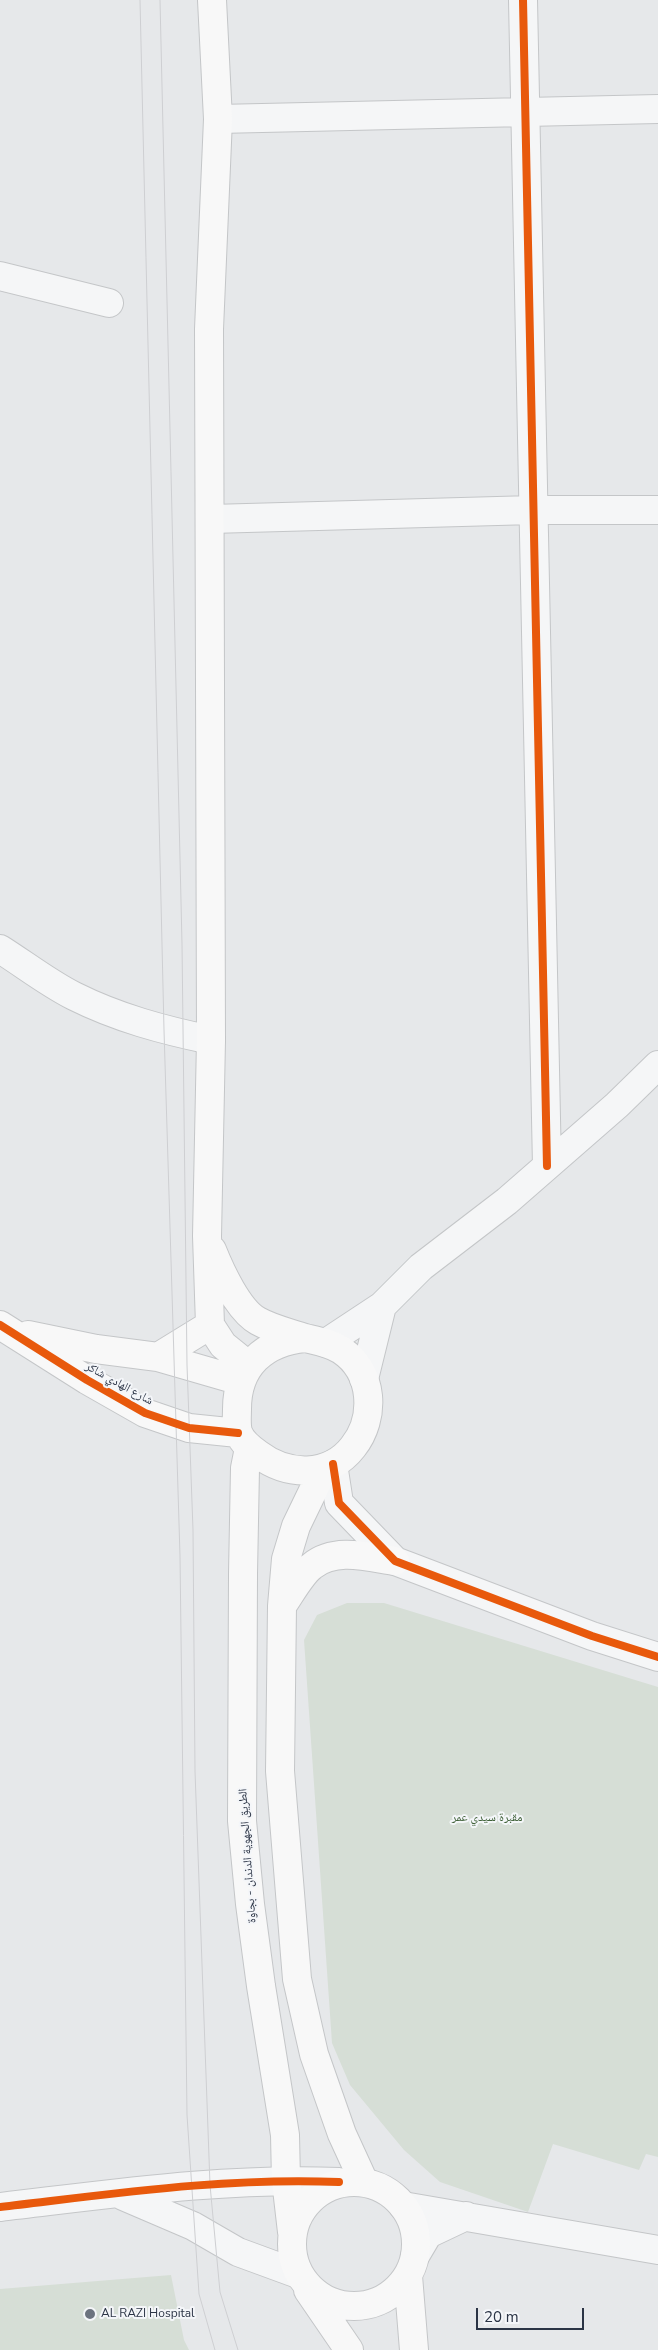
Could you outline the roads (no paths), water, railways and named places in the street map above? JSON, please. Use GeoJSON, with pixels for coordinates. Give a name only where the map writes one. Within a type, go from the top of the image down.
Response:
{"type":"FeatureCollection","features":[{"type":"Feature","properties":{"kind":"main road"},"geometry":{"type":"LineString","coordinates":[[212,0],[218,118],[209,328],[212,1040],[207,1236],[210,1325],[245,1373]]}},
{"type":"Feature","properties":{"kind":"main road"},"geometry":{"type":"LineString","coordinates":[[207,1236],[219,1268],[232,1290],[256,1320],[315,1340],[342,1351],[355,1363],[364,1379],[369,1398],[366,1424],[361,1437],[349,1452],[329,1466],[308,1471],[275,1466],[244,1440],[237,1397],[245,1373],[261,1354],[274,1344],[290,1340],[315,1340]]}},
{"type":"Feature","properties":{"kind":"main road"},"geometry":{"type":"LineString","coordinates":[[158,1357],[210,1325]]}},
{"type":"Feature","properties":{"kind":"main road","name":"شارع الهادي شاكر"},"geometry":{"type":"LineString","coordinates":[[4,1327],[96,1350],[158,1357],[245,1373]]}},
{"type":"Feature","properties":{"kind":"main road","name":"شارع الهادي شاكر"},"geometry":{"type":"LineString","coordinates":[[4,1327],[88,1380],[145,1413],[189,1428],[244,1440]]}},
{"type":"Feature","properties":{"kind":"main road","name":"الطريق الجهوية الدندان - بجاوة"},"geometry":{"type":"LineString","coordinates":[[244,1440],[242,1821],[250,1904],[261,1986],[286,2135],[286,2180],[292,2232]]}},
{"type":"Feature","properties":{"kind":"main road"},"geometry":{"type":"LineString","coordinates":[[329,1466],[296,1526],[286,1559],[282,1606],[280,1771],[297,1979],[314,2054],[342,2134],[352,2182]]}},
{"type":"Feature","properties":{"kind":"main road"},"geometry":{"type":"LineString","coordinates":[[282,1606],[311,1566],[333,1556],[354,1555],[395,1561]]}},
{"type":"Feature","properties":{"kind":"main road"},"geometry":{"type":"LineString","coordinates":[[348,2350],[298,2274],[292,2254],[292,2232],[299,2213],[312,2196],[325,2188],[352,2182],[386,2190],[403,2206],[412,2221],[416,2238],[412,2266],[414,2350]]}},
{"type":"Feature","properties":{"kind":"main road"},"geometry":{"type":"LineString","coordinates":[[298,2274],[310,2290],[326,2301],[344,2306],[363,2306],[381,2301],[396,2290],[412,2266]]}},
{"type":"Feature","properties":{"kind":"street"},"geometry":{"type":"LineString","coordinates":[[523,0],[547,1166]]}},
{"type":"Feature","properties":{"kind":"street"},"geometry":{"type":"LineString","coordinates":[[218,118],[658,109]]}},
{"type":"Feature","properties":{"kind":"street"},"geometry":{"type":"LineString","coordinates":[[0,276],[109,302]]}},
{"type":"Feature","properties":{"kind":"street"},"geometry":{"type":"LineString","coordinates":[[211,519],[532,510],[658,510]]}},
{"type":"Feature","properties":{"kind":"street"},"geometry":{"type":"LineString","coordinates":[[0,949],[72,995],[111,1013],[164,1030],[212,1040]]}},
{"type":"Feature","properties":{"kind":"street"},"geometry":{"type":"LineString","coordinates":[[315,1340],[382,1306],[422,1268],[507,1202],[617,1105],[658,1065]]}},
{"type":"Feature","properties":{"kind":"street"},"geometry":{"type":"LineString","coordinates":[[364,1379],[382,1306]]}},
{"type":"Feature","properties":{"kind":"street"},"geometry":{"type":"LineString","coordinates":[[329,1466],[339,1503],[395,1561],[592,1636],[658,1657]]}},
{"type":"Feature","properties":{"kind":"street"},"geometry":{"type":"LineString","coordinates":[[0,2207],[116,2194],[286,2180],[352,2182]]}},
{"type":"Feature","properties":{"kind":"street"},"geometry":{"type":"LineString","coordinates":[[116,2194],[193,2226],[238,2252],[298,2274]]}},
{"type":"Feature","properties":{"kind":"street"},"geometry":{"type":"LineString","coordinates":[[403,2206],[658,2250]]}},
{"type":"Feature","properties":{"kind":"street"},"geometry":{"type":"LineString","coordinates":[[412,2266],[428,2234],[466,2216]]}},
{"type":"Feature","properties":{"kind":"tram line"},"geometry":{"type":"LineString","coordinates":[[140,0],[164,1030],[180,1556],[187,2115],[199,2294],[215,2350]]}},
{"type":"Feature","properties":{"kind":"tram line"},"geometry":{"type":"LineString","coordinates":[[160,0],[182,944],[187,1365],[193,1530],[195,1771],[210,2185],[220,2292],[238,2350]]}},
{"type":"Feature","properties":{"kind":"place","name":"AL RAZI Hospital"},"geometry":{"type":"Point","coordinates":[90,2314]}},
{"type":"Feature","properties":{"kind":"park label","name":"مقبرة سيدي عمر"},"geometry":{"type":"Point","coordinates":[487,1818]}}]}
